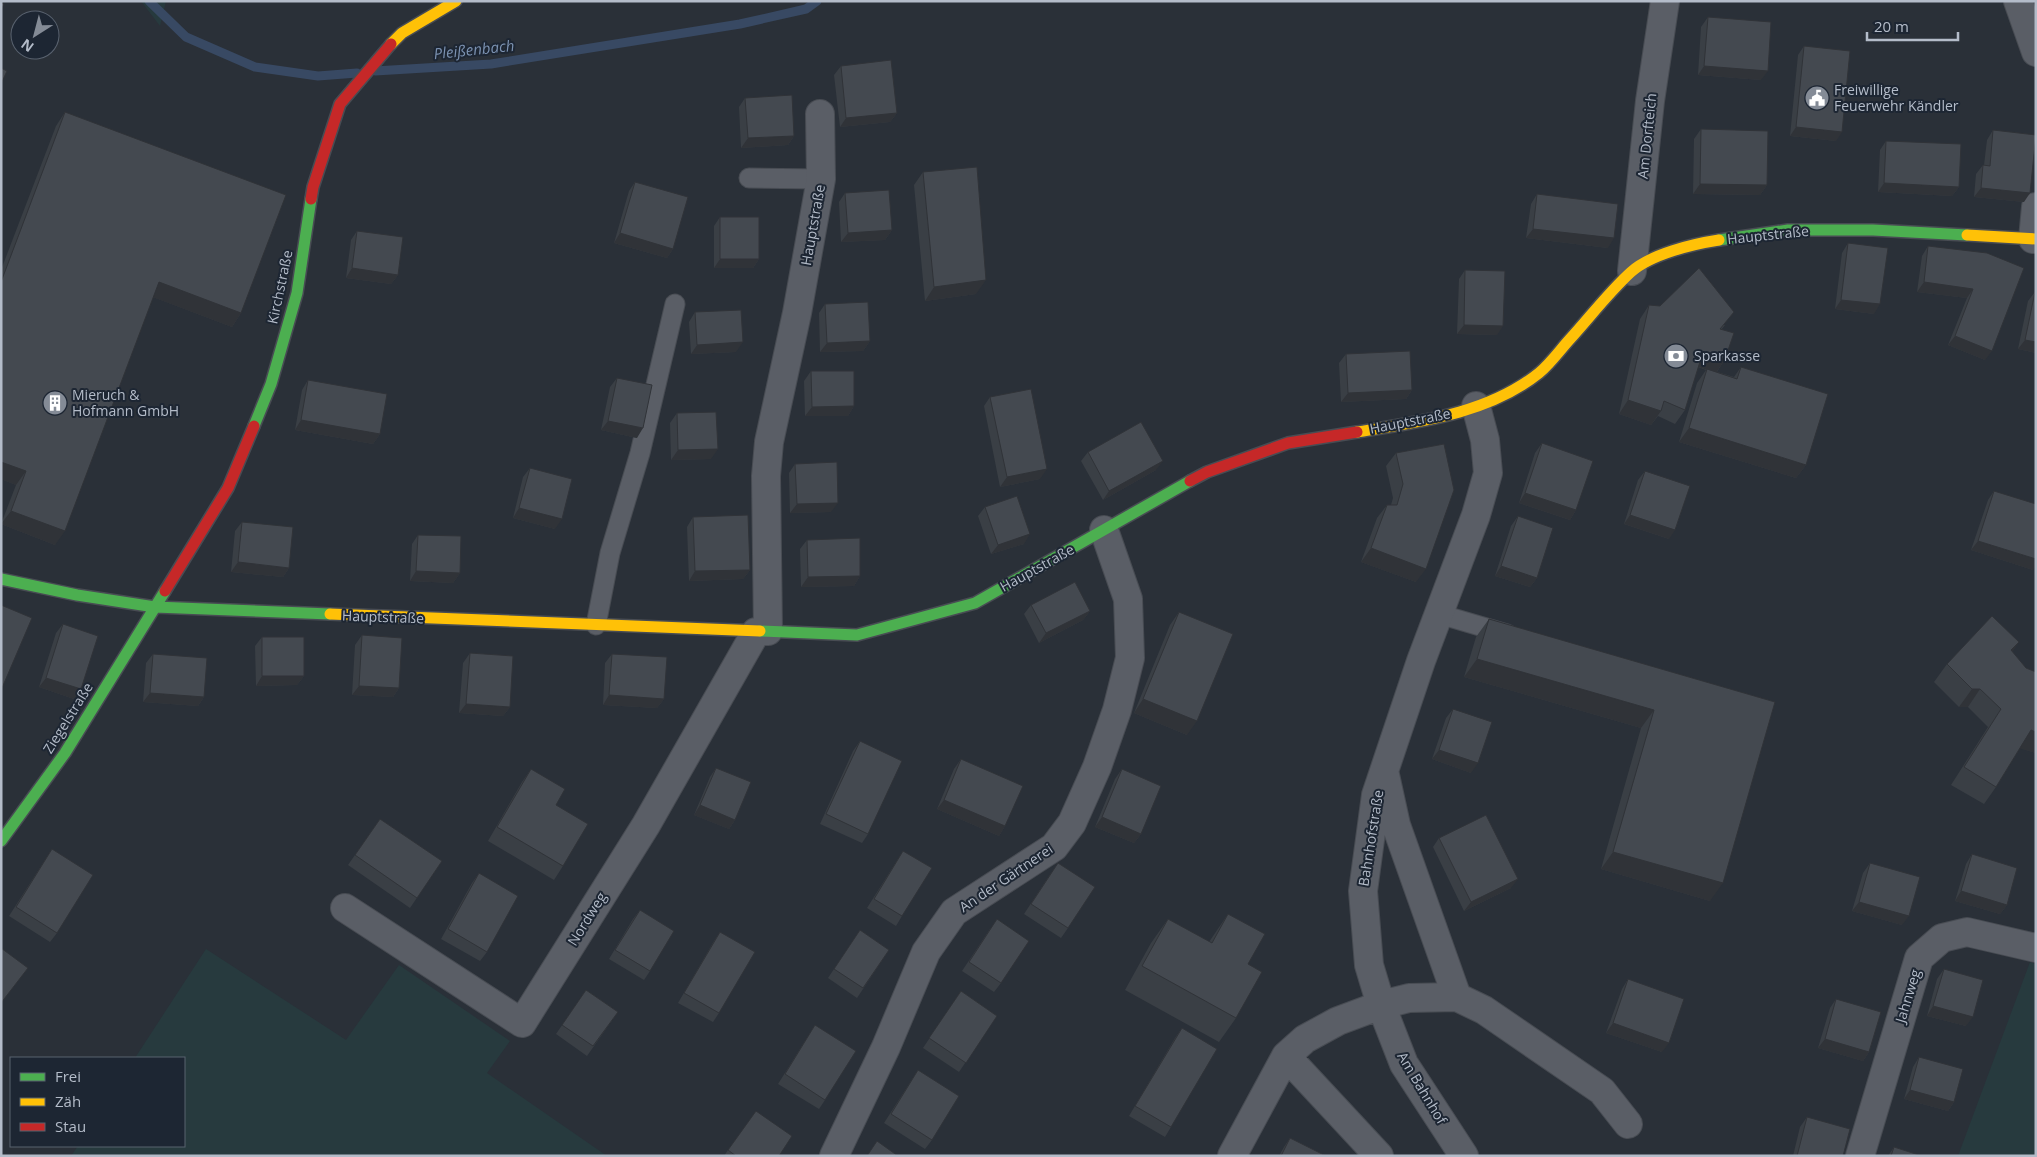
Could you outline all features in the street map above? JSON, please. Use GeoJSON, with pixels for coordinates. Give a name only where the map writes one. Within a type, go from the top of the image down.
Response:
{"type":"FeatureCollection","features":[{"type":"Feature","properties":{"kind":"street","name":"Kirchstraße"},"geometry":{"type":"LineString","coordinates":[[155,607],[228,488],[271,384],[297,293],[313,187],[340,104],[379,56],[402,33],[456,1]]}},
{"type":"Feature","properties":{"kind":"street","name":"Am Dorfteich"},"geometry":{"type":"LineString","coordinates":[[1632,271],[1650,102],[1665,1]]}},
{"type":"Feature","properties":{"kind":"street"},"geometry":{"type":"LineString","coordinates":[[2018,1],[2036,52]]}},
{"type":"Feature","properties":{"kind":"street","name":"Hauptstraße"},"geometry":{"type":"LineString","coordinates":[[762,632],[766,476],[769,442],[797,313],[821,180],[820,114]]}},
{"type":"Feature","properties":{"kind":"street"},"geometry":{"type":"LineString","coordinates":[[2034,239],[2036,208]]}},
{"type":"Feature","properties":{"kind":"street","name":"Hauptstraße"},"geometry":{"type":"LineString","coordinates":[[1,579],[77,595],[155,607],[857,635],[975,603],[1207,472],[1288,443],[1435,419],[1476,406],[1516,388],[1540,372],[1632,271],[1660,256],[1698,243],[1788,230],[1872,230],[2034,239]]}},
{"type":"Feature","properties":{"kind":"street","name":"Bahnhofstraße"},"geometry":{"type":"LineString","coordinates":[[1381,1005],[1369,965],[1362,891],[1376,795],[1439,614],[1476,515],[1488,473],[1485,440],[1476,406]]}},
{"type":"Feature","properties":{"kind":"street","name":"An der Gärtnerei"},"geometry":{"type":"LineString","coordinates":[[834,1156],[886,1047],[926,952],[954,912],[1054,847],[1072,823],[1097,767],[1117,710],[1130,658],[1128,599],[1104,530]]}},
{"type":"Feature","properties":{"kind":"street","name":"Ziegelstraße"},"geometry":{"type":"LineString","coordinates":[[1,841],[65,753],[155,607]]}},
{"type":"Feature","properties":{"kind":"street","name":"Nordweg"},"geometry":{"type":"LineString","coordinates":[[345,908],[522,1023],[646,825],[762,632]]}},
{"type":"Feature","properties":{"kind":"street"},"geometry":{"type":"LineString","coordinates":[[1384,772],[1396,825],[1457,997]]}},
{"type":"Feature","properties":{"kind":"street","name":"Jahnweg"},"geometry":{"type":"LineString","coordinates":[[1860,1156],[1919,958],[1942,938],[1967,932],[2036,948]]}},
{"type":"Feature","properties":{"kind":"street"},"geometry":{"type":"LineString","coordinates":[[1232,1156],[1286,1056],[1305,1039],[1338,1021],[1381,1005],[1410,998],[1457,997],[1484,1010],[1602,1091],[1628,1124]]}},
{"type":"Feature","properties":{"kind":"street","name":"Am Bahnhof"},"geometry":{"type":"LineString","coordinates":[[1381,1005],[1404,1064],[1464,1156]]}},
{"type":"Feature","properties":{"kind":"street"},"geometry":{"type":"LineString","coordinates":[[1286,1056],[1379,1156]]}},
{"type":"Feature","properties":{"kind":"lane"},"geometry":{"type":"LineString","coordinates":[[749,178],[821,180]]}},
{"type":"Feature","properties":{"kind":"lane"},"geometry":{"type":"LineString","coordinates":[[596,625],[610,553],[640,453],[675,304]]}},
{"type":"Feature","properties":{"kind":"lane"},"geometry":{"type":"LineString","coordinates":[[1439,614],[1526,639]]}},
{"type":"Feature","properties":{"kind":"green space"},"geometry":{"type":"Polygon","coordinates":[[[141,1],[166,1],[160,26],[141,1]]]}},
{"type":"Feature","properties":{"kind":"green space"},"geometry":{"type":"Polygon","coordinates":[[[206,949],[346,1040],[399,965],[510,1041],[487,1073],[607,1156],[71,1156],[77,1147],[185,1147],[185,1057],[136,1057],[206,949]]]}},
{"type":"Feature","properties":{"kind":"green space"},"geometry":{"type":"Polygon","coordinates":[[[2030,962],[2036,964],[2036,1156],[1958,1156],[2030,962]]]}},
{"type":"Feature","properties":{"kind":"building"},"geometry":{"type":"Polygon","coordinates":[[[1708,17],[1771,22],[1768,71],[1704,66],[1708,17]]]}},
{"type":"Feature","properties":{"kind":"building","name":"Freiwillige Feuerwehr Kändler"},"geometry":{"type":"Polygon","coordinates":[[[1804,46],[1850,51],[1842,132],[1796,127],[1804,46]]]}},
{"type":"Feature","properties":{"kind":"building"},"geometry":{"type":"Polygon","coordinates":[[[891,60],[897,113],[846,118],[841,66],[891,60]]]}},
{"type":"Feature","properties":{"kind":"building"},"geometry":{"type":"Polygon","coordinates":[[[1,68],[7,71],[1,84],[1,68]]]}},
{"type":"Feature","properties":{"kind":"building"},"geometry":{"type":"Polygon","coordinates":[[[792,95],[794,136],[748,138],[745,98],[792,95]]]}},
{"type":"Feature","properties":{"kind":"building","name":"Mieruch & Hofmann GmbH"},"geometry":{"type":"Polygon","coordinates":[[[65,112],[286,195],[241,313],[159,282],[65,531],[11,511],[26,471],[1,462],[1,282],[65,112]]]}},
{"type":"Feature","properties":{"kind":"building"},"geometry":{"type":"Polygon","coordinates":[[[1701,129],[1768,131],[1767,185],[1700,184],[1701,129]]]}},
{"type":"Feature","properties":{"kind":"building"},"geometry":{"type":"Polygon","coordinates":[[[1993,130],[2036,135],[2030,193],[1981,188],[1983,165],[1990,166],[1993,130]]]}},
{"type":"Feature","properties":{"kind":"building"},"geometry":{"type":"Polygon","coordinates":[[[1886,141],[1961,144],[1959,187],[1884,183],[1886,141]]]}},
{"type":"Feature","properties":{"kind":"building"},"geometry":{"type":"Polygon","coordinates":[[[977,167],[986,280],[934,287],[923,172],[977,167]]]}},
{"type":"Feature","properties":{"kind":"building"},"geometry":{"type":"Polygon","coordinates":[[[635,182],[688,197],[673,249],[620,233],[635,182]]]}},
{"type":"Feature","properties":{"kind":"building"},"geometry":{"type":"Polygon","coordinates":[[[889,190],[892,230],[848,233],[845,193],[889,190]]]}},
{"type":"Feature","properties":{"kind":"building"},"geometry":{"type":"Polygon","coordinates":[[[1537,194],[1618,204],[1614,238],[1533,229],[1537,194]]]}},
{"type":"Feature","properties":{"kind":"building"},"geometry":{"type":"Polygon","coordinates":[[[720,217],[759,217],[759,259],[720,259],[720,217]]]}},
{"type":"Feature","properties":{"kind":"building"},"geometry":{"type":"Polygon","coordinates":[[[357,231],[403,237],[398,275],[352,268],[357,231]]]}},
{"type":"Feature","properties":{"kind":"building"},"geometry":{"type":"Polygon","coordinates":[[[1848,243],[1888,248],[1880,304],[1841,300],[1848,243]]]}},
{"type":"Feature","properties":{"kind":"building"},"geometry":{"type":"Polygon","coordinates":[[[1928,246],[1987,253],[2024,268],[1992,351],[1955,336],[1973,289],[1924,282],[1928,246]]]}},
{"type":"Feature","properties":{"kind":"building","name":"Sparkasse"},"geometry":{"type":"Polygon","coordinates":[[[1699,268],[1734,312],[1720,329],[1734,333],[1725,359],[1703,352],[1685,410],[1664,401],[1661,411],[1628,400],[1649,305],[1660,306],[1699,268]]]}},
{"type":"Feature","properties":{"kind":"building"},"geometry":{"type":"Polygon","coordinates":[[[1465,270],[1505,271],[1503,326],[1464,325],[1465,270]]]}},
{"type":"Feature","properties":{"kind":"building"},"geometry":{"type":"Polygon","coordinates":[[[2036,292],[2036,342],[2025,340],[2036,292]]]}},
{"type":"Feature","properties":{"kind":"building"},"geometry":{"type":"Polygon","coordinates":[[[868,302],[870,341],[827,343],[825,304],[868,302]]]}},
{"type":"Feature","properties":{"kind":"building"},"geometry":{"type":"Polygon","coordinates":[[[741,310],[743,342],[697,345],[695,312],[741,310]]]}},
{"type":"Feature","properties":{"kind":"building"},"geometry":{"type":"Polygon","coordinates":[[[1410,351],[1412,390],[1348,393],[1346,354],[1410,351]]]}},
{"type":"Feature","properties":{"kind":"building"},"geometry":{"type":"Polygon","coordinates":[[[1741,367],[1828,394],[1806,465],[1689,428],[1707,369],[1737,379],[1741,367]]]}},
{"type":"Feature","properties":{"kind":"building"},"geometry":{"type":"Polygon","coordinates":[[[811,371],[854,371],[854,406],[812,407],[811,371]]]}},
{"type":"Feature","properties":{"kind":"building"},"geometry":{"type":"Polygon","coordinates":[[[617,378],[652,385],[643,428],[608,421],[617,378]]]}},
{"type":"Feature","properties":{"kind":"building"},"geometry":{"type":"Polygon","coordinates":[[[308,380],[387,394],[380,434],[301,420],[308,380]]]}},
{"type":"Feature","properties":{"kind":"building"},"geometry":{"type":"Polygon","coordinates":[[[1031,389],[1047,469],[1007,477],[990,397],[1031,389]]]}},
{"type":"Feature","properties":{"kind":"building"},"geometry":{"type":"Polygon","coordinates":[[[716,412],[718,449],[678,450],[677,413],[716,412]]]}},
{"type":"Feature","properties":{"kind":"building"},"geometry":{"type":"Polygon","coordinates":[[[1141,422],[1163,461],[1109,491],[1088,452],[1141,422]]]}},
{"type":"Feature","properties":{"kind":"building"},"geometry":{"type":"Polygon","coordinates":[[[1542,443],[1593,461],[1576,510],[1525,493],[1542,443]]]}},
{"type":"Feature","properties":{"kind":"building"},"geometry":{"type":"Polygon","coordinates":[[[1444,444],[1454,490],[1426,569],[1371,548],[1387,505],[1397,505],[1403,484],[1396,453],[1444,444]]]}},
{"type":"Feature","properties":{"kind":"building"},"geometry":{"type":"Polygon","coordinates":[[[837,462],[838,503],[797,504],[795,464],[837,462]]]}},
{"type":"Feature","properties":{"kind":"building"},"geometry":{"type":"Polygon","coordinates":[[[530,468],[572,479],[562,519],[519,508],[530,468]]]}},
{"type":"Feature","properties":{"kind":"building"},"geometry":{"type":"Polygon","coordinates":[[[1645,471],[1690,486],[1675,530],[1630,515],[1645,471]]]}},
{"type":"Feature","properties":{"kind":"building"},"geometry":{"type":"Polygon","coordinates":[[[1994,491],[2036,504],[2036,559],[1978,541],[1994,491]]]}},
{"type":"Feature","properties":{"kind":"building"},"geometry":{"type":"Polygon","coordinates":[[[1017,496],[1030,534],[998,545],[985,507],[1017,496]]]}},
{"type":"Feature","properties":{"kind":"building"},"geometry":{"type":"Polygon","coordinates":[[[748,515],[750,570],[695,571],[693,517],[748,515]]]}},
{"type":"Feature","properties":{"kind":"building"},"geometry":{"type":"Polygon","coordinates":[[[1518,516],[1553,528],[1537,578],[1501,566],[1518,516]]]}},
{"type":"Feature","properties":{"kind":"building"},"geometry":{"type":"Polygon","coordinates":[[[242,522],[293,527],[289,568],[238,562],[242,522]]]}},
{"type":"Feature","properties":{"kind":"building"},"geometry":{"type":"Polygon","coordinates":[[[418,535],[461,536],[460,573],[416,571],[418,535]]]}},
{"type":"Feature","properties":{"kind":"building"},"geometry":{"type":"Polygon","coordinates":[[[860,538],[860,576],[808,577],[807,540],[860,538]]]}},
{"type":"Feature","properties":{"kind":"building"},"geometry":{"type":"Polygon","coordinates":[[[1075,582],[1090,611],[1046,633],[1031,605],[1075,582]]]}},
{"type":"Feature","properties":{"kind":"building"},"geometry":{"type":"Polygon","coordinates":[[[1,605],[32,618],[2,688],[1,687],[1,605]]]}},
{"type":"Feature","properties":{"kind":"building"},"geometry":{"type":"Polygon","coordinates":[[[1179,612],[1233,634],[1197,721],[1143,699],[1179,612]]]}},
{"type":"Feature","properties":{"kind":"building"},"geometry":{"type":"Polygon","coordinates":[[[1992,616],[2019,642],[2011,650],[2026,668],[2036,672],[2036,732],[2031,730],[1996,787],[1964,767],[2001,709],[1980,689],[1972,689],[1947,664],[1992,616]]]}},
{"type":"Feature","properties":{"kind":"building"},"geometry":{"type":"Polygon","coordinates":[[[1489,619],[1775,702],[1723,883],[1613,852],[1654,710],[1477,659],[1489,619]]]}},
{"type":"Feature","properties":{"kind":"building"},"geometry":{"type":"Polygon","coordinates":[[[63,624],[98,636],[81,689],[46,678],[63,624]]]}},
{"type":"Feature","properties":{"kind":"building"},"geometry":{"type":"Polygon","coordinates":[[[362,635],[402,638],[399,688],[359,686],[362,635]]]}},
{"type":"Feature","properties":{"kind":"building"},"geometry":{"type":"Polygon","coordinates":[[[262,637],[304,637],[304,676],[262,676],[262,637]]]}},
{"type":"Feature","properties":{"kind":"building"},"geometry":{"type":"Polygon","coordinates":[[[470,653],[513,656],[510,707],[466,704],[470,653]]]}},
{"type":"Feature","properties":{"kind":"building"},"geometry":{"type":"Polygon","coordinates":[[[153,654],[207,658],[204,697],[150,693],[153,654]]]}},
{"type":"Feature","properties":{"kind":"building"},"geometry":{"type":"Polygon","coordinates":[[[612,654],[667,657],[664,699],[609,695],[612,654]]]}},
{"type":"Feature","properties":{"kind":"building"},"geometry":{"type":"Polygon","coordinates":[[[1453,709],[1492,722],[1478,763],[1439,750],[1453,709]]]}},
{"type":"Feature","properties":{"kind":"building"},"geometry":{"type":"Polygon","coordinates":[[[860,741],[902,761],[868,834],[826,814],[860,741]]]}},
{"type":"Feature","properties":{"kind":"building"},"geometry":{"type":"Polygon","coordinates":[[[961,759],[1023,786],[1005,826],[944,800],[961,759]]]}},
{"type":"Feature","properties":{"kind":"building"},"geometry":{"type":"Polygon","coordinates":[[[716,768],[751,782],[735,820],[700,805],[716,768]]]}},
{"type":"Feature","properties":{"kind":"building"},"geometry":{"type":"Polygon","coordinates":[[[531,769],[565,789],[556,805],[588,824],[563,866],[497,827],[531,769]]]}},
{"type":"Feature","properties":{"kind":"building"},"geometry":{"type":"Polygon","coordinates":[[[1122,769],[1161,786],[1141,834],[1102,817],[1122,769]]]}},
{"type":"Feature","properties":{"kind":"building"},"geometry":{"type":"Polygon","coordinates":[[[1486,815],[1518,879],[1471,902],[1439,838],[1486,815]]]}},
{"type":"Feature","properties":{"kind":"building"},"geometry":{"type":"Polygon","coordinates":[[[380,819],[442,861],[417,898],[355,855],[380,819]]]}},
{"type":"Feature","properties":{"kind":"building"},"geometry":{"type":"Polygon","coordinates":[[[52,849],[93,875],[57,933],[16,907],[52,849]]]}},
{"type":"Feature","properties":{"kind":"building"},"geometry":{"type":"Polygon","coordinates":[[[903,851],[932,868],[902,916],[874,899],[903,851]]]}},
{"type":"Feature","properties":{"kind":"building"},"geometry":{"type":"Polygon","coordinates":[[[1972,854],[2017,868],[2007,905],[1961,891],[1972,854]]]}},
{"type":"Feature","properties":{"kind":"building"},"geometry":{"type":"Polygon","coordinates":[[[1058,863],[1095,887],[1068,928],[1031,904],[1058,863]]]}},
{"type":"Feature","properties":{"kind":"building"},"geometry":{"type":"Polygon","coordinates":[[[1870,863],[1920,877],[1909,916],[1859,902],[1870,863]]]}},
{"type":"Feature","properties":{"kind":"building"},"geometry":{"type":"Polygon","coordinates":[[[479,873],[518,896],[487,952],[448,929],[479,873]]]}},
{"type":"Feature","properties":{"kind":"building"},"geometry":{"type":"Polygon","coordinates":[[[640,910],[674,931],[650,971],[615,950],[640,910]]]}},
{"type":"Feature","properties":{"kind":"building"},"geometry":{"type":"Polygon","coordinates":[[[1228,914],[1265,934],[1248,964],[1262,972],[1236,1018],[1142,966],[1168,919],[1212,943],[1228,914]]]}},
{"type":"Feature","properties":{"kind":"building"},"geometry":{"type":"Polygon","coordinates":[[[997,919],[1029,941],[1001,983],[969,962],[997,919]]]}},
{"type":"Feature","properties":{"kind":"building"},"geometry":{"type":"Polygon","coordinates":[[[860,930],[889,950],[863,988],[834,969],[860,930]]]}},
{"type":"Feature","properties":{"kind":"building"},"geometry":{"type":"Polygon","coordinates":[[[720,932],[755,952],[719,1013],[684,993],[720,932]]]}},
{"type":"Feature","properties":{"kind":"building"},"geometry":{"type":"Polygon","coordinates":[[[1,948],[28,968],[1,1003],[1,948]]]}},
{"type":"Feature","properties":{"kind":"building"},"geometry":{"type":"Polygon","coordinates":[[[1944,969],[1983,980],[1973,1017],[1933,1006],[1944,969]]]}},
{"type":"Feature","properties":{"kind":"building"},"geometry":{"type":"Polygon","coordinates":[[[1628,979],[1684,999],[1669,1043],[1613,1023],[1628,979]]]}},
{"type":"Feature","properties":{"kind":"building"},"geometry":{"type":"Polygon","coordinates":[[[586,990],[618,1012],[593,1046],[562,1025],[586,990]]]}},
{"type":"Feature","properties":{"kind":"building"},"geometry":{"type":"Polygon","coordinates":[[[961,991],[997,1016],[966,1063],[929,1038],[961,991]]]}},
{"type":"Feature","properties":{"kind":"building"},"geometry":{"type":"Polygon","coordinates":[[[1836,999],[1881,1012],[1869,1052],[1825,1039],[1836,999]]]}},
{"type":"Feature","properties":{"kind":"building"},"geometry":{"type":"Polygon","coordinates":[[[815,1025],[856,1051],[825,1100],[785,1074],[815,1025]]]}},
{"type":"Feature","properties":{"kind":"building"},"geometry":{"type":"Polygon","coordinates":[[[1182,1028],[1217,1049],[1171,1127],[1135,1106],[1182,1028]]]}},
{"type":"Feature","properties":{"kind":"building"},"geometry":{"type":"Polygon","coordinates":[[[1919,1057],[1963,1069],[1954,1102],[1910,1090],[1919,1057]]]}},
{"type":"Feature","properties":{"kind":"building"},"geometry":{"type":"Polygon","coordinates":[[[918,1070],[959,1096],[932,1140],[891,1114],[918,1070]]]}},
{"type":"Feature","properties":{"kind":"building"},"geometry":{"type":"Polygon","coordinates":[[[756,1111],[792,1136],[779,1156],[736,1156],[728,1150],[756,1111]]]}},
{"type":"Feature","properties":{"kind":"building"},"geometry":{"type":"Polygon","coordinates":[[[1807,1117],[1850,1129],[1843,1156],[1797,1156],[1807,1117]]]}},
{"type":"Feature","properties":{"kind":"building"},"geometry":{"type":"Polygon","coordinates":[[[1290,1138],[1326,1156],[1281,1156],[1290,1138]]]}},
{"type":"Feature","properties":{"kind":"building"},"geometry":{"type":"Polygon","coordinates":[[[877,1141],[898,1156],[867,1156],[877,1141]]]}},
{"type":"Feature","properties":{"kind":"building"},"geometry":{"type":"Polygon","coordinates":[[[1894,1147],[1922,1156],[1891,1156],[1894,1147]]]}},
{"type":"Feature","properties":{"kind":"waterway","name":"Pleißenbach"},"geometry":{"type":"LineString","coordinates":[[149,1],[186,37],[255,67],[318,76],[357,73]]}},
{"type":"Feature","properties":{"kind":"waterway","name":"Pleißenbach"},"geometry":{"type":"LineString","coordinates":[[375,71],[491,64],[740,24],[806,9],[817,1]]}},
{"type":"Feature","properties":{"kind":"traffic: fast"},"geometry":{"type":"LineString","coordinates":[[254,426],[271,384],[297,293],[311,199]]}},
{"type":"Feature","properties":{"kind":"traffic: fast"},"geometry":{"type":"LineString","coordinates":[[1719,240],[1788,230],[1873,230],[1967,235]]}},
{"type":"Feature","properties":{"kind":"traffic: fast"},"geometry":{"type":"LineString","coordinates":[[760,631],[857,635],[975,603],[1190,481]]}},
{"type":"Feature","properties":{"kind":"traffic: fast"},"geometry":{"type":"LineString","coordinates":[[1,579],[77,595],[155,607],[330,614]]}},
{"type":"Feature","properties":{"kind":"traffic: fast"},"geometry":{"type":"LineString","coordinates":[[1,841],[65,753],[165,591]]}},
{"type":"Feature","properties":{"kind":"traffic: slow"},"geometry":{"type":"LineString","coordinates":[[391,44],[402,33],[456,1]]}},
{"type":"Feature","properties":{"kind":"traffic: slow"},"geometry":{"type":"LineString","coordinates":[[1967,235],[2036,239]]}},
{"type":"Feature","properties":{"kind":"traffic: slow"},"geometry":{"type":"LineString","coordinates":[[1357,432],[1452,414],[1498,398],[1519,387],[1547,365],[1615,288],[1639,266],[1673,251],[1719,240]]}},
{"type":"Feature","properties":{"kind":"traffic: slow"},"geometry":{"type":"LineString","coordinates":[[330,614],[760,631]]}},
{"type":"Feature","properties":{"kind":"traffic: jam"},"geometry":{"type":"LineString","coordinates":[[311,199],[313,187],[340,104],[391,44]]}},
{"type":"Feature","properties":{"kind":"traffic: jam"},"geometry":{"type":"LineString","coordinates":[[165,591],[228,488],[254,426]]}},
{"type":"Feature","properties":{"kind":"traffic: jam"},"geometry":{"type":"LineString","coordinates":[[1190,481],[1207,472],[1288,443],[1357,432]]}},
{"type":"Feature","properties":{"kind":"place","name":"Freiwillige Feuerwehr Kändler"},"geometry":{"type":"Point","coordinates":[1817,98]}},
{"type":"Feature","properties":{"kind":"place","name":"Sparkasse"},"geometry":{"type":"Point","coordinates":[1676,356]}},
{"type":"Feature","properties":{"kind":"place","name":"Mieruch & Hofmann GmbH"},"geometry":{"type":"Point","coordinates":[55,403]}}]}
